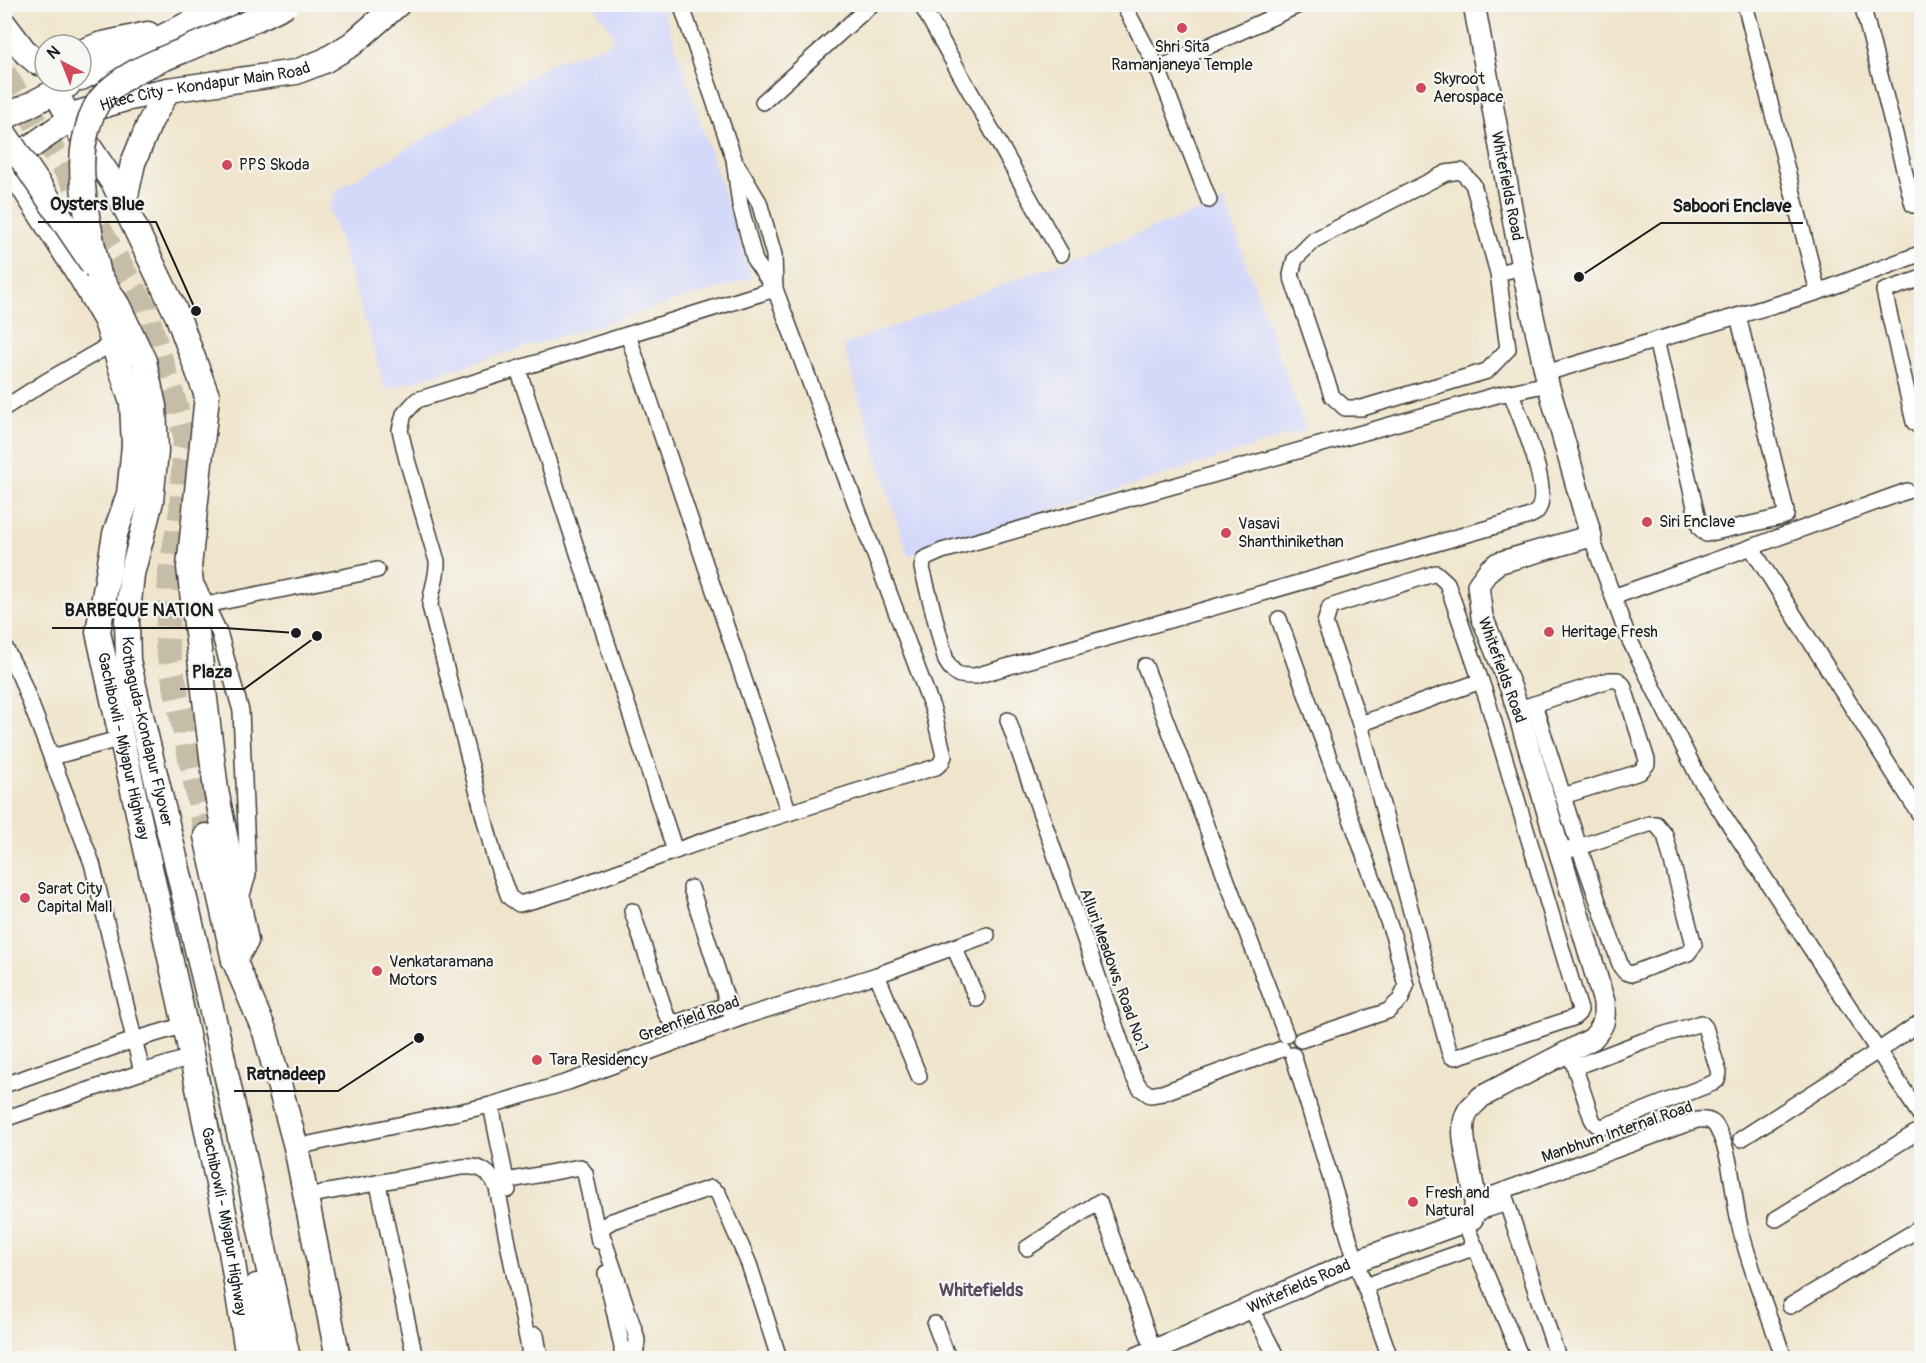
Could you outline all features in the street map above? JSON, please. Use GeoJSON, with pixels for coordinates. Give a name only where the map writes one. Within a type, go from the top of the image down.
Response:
{"type":"FeatureCollection","features":[{"type":"Feature","properties":{"kind":"main road"},"geometry":{"type":"LineString","coordinates":[[93,72],[228,4]]}},
{"type":"Feature","properties":{"kind":"main road","name":"Kothaguda-Kondapur Flyover"},"geometry":{"type":"LineString","coordinates":[[99,274],[83,183],[84,145],[90,120],[99,102],[110,90],[147,66],[287,4]]}},
{"type":"Feature","properties":{"kind":"main road","name":"Hitec City - Kondapur Main Road"},"geometry":{"type":"LineString","coordinates":[[5,163],[79,113],[125,99],[168,90],[296,72],[324,62],[352,45],[398,4]]}},
{"type":"Feature","properties":{"kind":"main road"},"geometry":{"type":"LineString","coordinates":[[4,24],[33,59]]}},
{"type":"Feature","properties":{"kind":"main road"},"geometry":{"type":"LineString","coordinates":[[93,47],[187,24]]}},
{"type":"Feature","properties":{"kind":"main road"},"geometry":{"type":"LineString","coordinates":[[124,205],[133,163],[150,122],[168,90]]}},
{"type":"Feature","properties":{"kind":"main road"},"geometry":{"type":"LineString","coordinates":[[4,118],[53,93]]}},
{"type":"Feature","properties":{"kind":"main road"},"geometry":{"type":"LineString","coordinates":[[66,93],[70,118],[114,184],[178,317],[207,396],[189,567],[216,790],[246,941],[234,960]]}},
{"type":"Feature","properties":{"kind":"main road","name":"Kothaguda-Kondapur Flyover"},"geometry":{"type":"LineString","coordinates":[[4,133],[99,274],[118,306],[144,361],[154,406],[156,451],[151,501],[132,574],[126,621],[128,661],[216,1030],[288,1359]]}},
{"type":"Feature","properties":{"kind":"main road","name":"Gachibowli - Miyapur Highway"},"geometry":{"type":"LineString","coordinates":[[5,163],[20,182],[106,321],[132,403],[134,446],[129,494],[116,534],[98,632],[192,1057],[228,1232],[248,1359]]}},
{"type":"Feature","properties":{"kind":"main road"},"geometry":{"type":"LineString","coordinates":[[206,836],[234,960],[265,1032],[296,1147],[338,1359]]}},
{"type":"Feature","properties":{"kind":"main road","name":"Kothaguda-Kondapur Flyover"},"geometry":{"type":"LineString","coordinates":[[237,1125],[245,1221],[260,1300],[264,1359]]}},
{"type":"Feature","properties":{"kind":"street"},"geometry":{"type":"LineString","coordinates":[[681,4],[734,159],[740,206],[755,261],[775,289],[933,710],[944,756],[936,767],[675,851],[553,896],[519,904],[508,897],[494,856],[430,606],[431,593],[438,574],[437,561],[406,460],[400,430],[404,414],[417,400],[775,289]]}},
{"type":"Feature","properties":{"kind":"street"},"geometry":{"type":"LineString","coordinates":[[763,102],[873,4]]}},
{"type":"Feature","properties":{"kind":"street"},"geometry":{"type":"LineString","coordinates":[[921,4],[1061,254]]}},
{"type":"Feature","properties":{"kind":"street"},"geometry":{"type":"LineString","coordinates":[[1122,4],[1158,69],[1209,200]]}},
{"type":"Feature","properties":{"kind":"street"},"geometry":{"type":"LineString","coordinates":[[1158,69],[1301,4]]}},
{"type":"Feature","properties":{"kind":"street","name":"Whitefields Road"},"geometry":{"type":"LineString","coordinates":[[1474,4],[1522,267],[1547,379],[1591,536],[1498,563],[1489,570],[1478,585],[1482,617],[1499,658],[1521,701],[1570,850],[1604,1002],[1605,1017],[1602,1028],[1572,1059],[1481,1097],[1467,1113],[1464,1128],[1465,1145],[1476,1247],[1521,1359]]}},
{"type":"Feature","properties":{"kind":"street"},"geometry":{"type":"LineString","coordinates":[[1745,4],[1818,292]]}},
{"type":"Feature","properties":{"kind":"street"},"geometry":{"type":"LineString","coordinates":[[1862,4],[1913,205]]}},
{"type":"Feature","properties":{"kind":"street"},"geometry":{"type":"LineString","coordinates":[[1461,171],[1473,184],[1498,273],[1508,349],[1487,371],[1362,408],[1345,408],[1332,396],[1291,275],[1295,259],[1314,240],[1446,173],[1461,171]]}},
{"type":"Feature","properties":{"kind":"street"},"geometry":{"type":"LineString","coordinates":[[1511,393],[1540,475],[1542,501],[1536,512],[1513,521],[975,676],[959,676],[951,670],[946,661],[922,568],[924,559],[942,551],[1497,395],[1511,393],[1656,340],[1818,292],[1922,253]]}},
{"type":"Feature","properties":{"kind":"street"},"geometry":{"type":"LineString","coordinates":[[1498,273],[1522,267]]}},
{"type":"Feature","properties":{"kind":"street"},"geometry":{"type":"LineString","coordinates":[[1922,278],[1884,291],[1914,422],[1922,429]]}},
{"type":"Feature","properties":{"kind":"street"},"geometry":{"type":"LineString","coordinates":[[1656,340],[1700,528],[1706,534],[1782,517],[1786,515],[1786,510],[1738,316]]}},
{"type":"Feature","properties":{"kind":"street"},"geometry":{"type":"LineString","coordinates":[[628,335],[789,813]]}},
{"type":"Feature","properties":{"kind":"street"},"geometry":{"type":"LineString","coordinates":[[4,408],[113,344]]}},
{"type":"Feature","properties":{"kind":"street"},"geometry":{"type":"LineString","coordinates":[[518,369],[675,851]]}},
{"type":"Feature","properties":{"kind":"street"},"geometry":{"type":"LineString","coordinates":[[1613,597],[1907,491]]}},
{"type":"Feature","properties":{"kind":"street"},"geometry":{"type":"LineString","coordinates":[[1591,536],[1627,635],[1699,778],[1922,1118]]}},
{"type":"Feature","properties":{"kind":"street"},"geometry":{"type":"LineString","coordinates":[[1751,547],[1922,818]]}},
{"type":"Feature","properties":{"kind":"street"},"geometry":{"type":"LineString","coordinates":[[189,567],[219,632],[241,711],[248,875],[239,906]]}},
{"type":"Feature","properties":{"kind":"street"},"geometry":{"type":"LineString","coordinates":[[206,605],[377,570]]}},
{"type":"Feature","properties":{"kind":"street"},"geometry":{"type":"LineString","coordinates":[[1436,573],[1447,583],[1478,674],[1580,1010],[1573,1018],[1456,1057],[1451,1056],[1449,1051],[1360,724],[1325,623],[1330,607],[1436,573]]}},
{"type":"Feature","properties":{"kind":"street"},"geometry":{"type":"LineString","coordinates":[[1279,620],[1394,938],[1406,986],[1401,999],[1388,1011],[1301,1040],[1293,1034],[1287,1046]]}},
{"type":"Feature","properties":{"kind":"street"},"geometry":{"type":"LineString","coordinates":[[4,646],[20,676],[92,863],[142,1072]]}},
{"type":"Feature","properties":{"kind":"street"},"geometry":{"type":"LineString","coordinates":[[1360,724],[1478,674],[1499,658]]}},
{"type":"Feature","properties":{"kind":"street"},"geometry":{"type":"LineString","coordinates":[[1145,666],[1287,1046],[1390,1359]]}},
{"type":"Feature","properties":{"kind":"street"},"geometry":{"type":"LineString","coordinates":[[1487,699],[1521,701],[1613,679],[1623,685],[1647,764],[1640,772],[1563,796]]}},
{"type":"Feature","properties":{"kind":"street"},"geometry":{"type":"LineString","coordinates":[[1521,701],[1563,796],[1570,850],[1621,967],[1625,972],[1631,974],[1692,951],[1694,945],[1665,835],[1661,829],[1649,824],[1570,850]]}},
{"type":"Feature","properties":{"kind":"street","name":"Alluri Meadows, Road No:1"},"geometry":{"type":"LineString","coordinates":[[1008,720],[1132,1074],[1140,1088],[1150,1095],[1162,1093],[1287,1046]]}},
{"type":"Feature","properties":{"kind":"street"},"geometry":{"type":"LineString","coordinates":[[52,757],[122,738]]}},
{"type":"Feature","properties":{"kind":"street"},"geometry":{"type":"LineString","coordinates":[[691,888],[728,1023]]}},
{"type":"Feature","properties":{"kind":"street"},"geometry":{"type":"LineString","coordinates":[[632,911],[666,1014],[671,1021],[680,1022],[722,1006]]}},
{"type":"Feature","properties":{"kind":"street","name":"Greenfield Road"},"geometry":{"type":"LineString","coordinates":[[296,1147],[491,1105],[587,1076],[728,1023],[877,975],[987,935]]}},
{"type":"Feature","properties":{"kind":"street"},"geometry":{"type":"LineString","coordinates":[[954,947],[977,999]]}},
{"type":"Feature","properties":{"kind":"street"},"geometry":{"type":"LineString","coordinates":[[877,975],[920,1076]]}},
{"type":"Feature","properties":{"kind":"street"},"geometry":{"type":"LineString","coordinates":[[1741,1139],[1922,1021]]}},
{"type":"Feature","properties":{"kind":"street"},"geometry":{"type":"LineString","coordinates":[[1701,1023],[1705,1027],[1719,1073],[1717,1080],[1713,1083],[1602,1127],[1595,1124],[1592,1119],[1572,1059],[1701,1023]]}},
{"type":"Feature","properties":{"kind":"street"},"geometry":{"type":"LineString","coordinates":[[4,1085],[134,1040],[185,1025]]}},
{"type":"Feature","properties":{"kind":"street"},"geometry":{"type":"LineString","coordinates":[[4,1119],[192,1057]]}},
{"type":"Feature","properties":{"kind":"street"},"geometry":{"type":"LineString","coordinates":[[491,1105],[540,1359]]}},
{"type":"Feature","properties":{"kind":"street","name":"Manbhum Internal Road"},"geometry":{"type":"LineString","coordinates":[[1505,1197],[1697,1120],[1705,1119],[1713,1122],[1720,1135],[1732,1173],[1741,1233],[1784,1359]]}},
{"type":"Feature","properties":{"kind":"street"},"geometry":{"type":"LineString","coordinates":[[1776,1219],[1922,1129]]}},
{"type":"Feature","properties":{"kind":"street"},"geometry":{"type":"LineString","coordinates":[[306,1196],[472,1166],[482,1168],[492,1176],[496,1188],[527,1337],[529,1359]]}},
{"type":"Feature","properties":{"kind":"street"},"geometry":{"type":"LineString","coordinates":[[506,1181],[575,1167],[583,1169],[622,1347],[622,1359]]}},
{"type":"Feature","properties":{"kind":"street"},"geometry":{"type":"LineString","coordinates":[[378,1184],[415,1359]]}},
{"type":"Feature","properties":{"kind":"street"},"geometry":{"type":"LineString","coordinates":[[634,1359],[636,1332],[601,1232],[604,1226],[612,1221],[711,1188],[718,1193],[749,1264],[779,1359]]}},
{"type":"Feature","properties":{"kind":"street"},"geometry":{"type":"LineString","coordinates":[[1472,1213],[1505,1197],[1558,1359]]}},
{"type":"Feature","properties":{"kind":"street"},"geometry":{"type":"LineString","coordinates":[[1027,1248],[1099,1202],[1146,1355]]}},
{"type":"Feature","properties":{"kind":"street","name":"Whitefields Road"},"geometry":{"type":"LineString","coordinates":[[1146,1355],[1356,1261],[1472,1213]]}},
{"type":"Feature","properties":{"kind":"street"},"geometry":{"type":"LineString","coordinates":[[1790,1306],[1922,1227]]}},
{"type":"Feature","properties":{"kind":"street"},"geometry":{"type":"LineString","coordinates":[[1365,1286],[1476,1247]]}},
{"type":"Feature","properties":{"kind":"street"},"geometry":{"type":"LineString","coordinates":[[1251,1308],[1277,1359]]}},
{"type":"Feature","properties":{"kind":"street"},"geometry":{"type":"LineString","coordinates":[[935,1324],[948,1359]]}},
{"type":"Feature","properties":{"kind":"shaded area"},"geometry":{"type":"Polygon","coordinates":[[[593,5],[662,5],[752,278],[385,390],[329,209],[332,198],[337,190],[552,63],[609,44],[615,36],[593,5]]]}},
{"type":"Feature","properties":{"kind":"shaded area"},"geometry":{"type":"Polygon","coordinates":[[[1224,201],[1306,430],[908,556],[843,345],[1224,201]]]}},
{"type":"Feature","properties":{"kind":"tunnel"},"geometry":{"type":"LineString","coordinates":[[4,73],[71,179],[145,308],[185,435],[181,510],[170,572],[167,646],[206,836]]}},
{"type":"Feature","properties":{"kind":"place","name":"Shri Sita Ramanjaneya Temple"},"geometry":{"type":"Point","coordinates":[1182,28]}},
{"type":"Feature","properties":{"kind":"place","name":"Skyroot Aerospace"},"geometry":{"type":"Point","coordinates":[1421,88]}},
{"type":"Feature","properties":{"kind":"place","name":"PPS Skoda"},"geometry":{"type":"Point","coordinates":[227,165]}},
{"type":"Feature","properties":{"kind":"place","name":"Saboori Enclave"},"geometry":{"type":"Point","coordinates":[1579,277]}},
{"type":"Feature","properties":{"kind":"place","name":"Oysters Blue"},"geometry":{"type":"Point","coordinates":[196,311]}},
{"type":"Feature","properties":{"kind":"place","name":"Siri Enclave"},"geometry":{"type":"Point","coordinates":[1647,522]}},
{"type":"Feature","properties":{"kind":"place","name":"Vasavi Shanthinikethan"},"geometry":{"type":"Point","coordinates":[1226,533]}},
{"type":"Feature","properties":{"kind":"place","name":"Heritage Fresh"},"geometry":{"type":"Point","coordinates":[1549,632]}},
{"type":"Feature","properties":{"kind":"place","name":"BARBEQUE NATION"},"geometry":{"type":"Point","coordinates":[296,633]}},
{"type":"Feature","properties":{"kind":"place","name":"Plaza"},"geometry":{"type":"Point","coordinates":[317,636]}},
{"type":"Feature","properties":{"kind":"place","name":"Sarat City Capital Mall"},"geometry":{"type":"Point","coordinates":[25,898]}},
{"type":"Feature","properties":{"kind":"place","name":"Venkataramana Motors"},"geometry":{"type":"Point","coordinates":[377,971]}},
{"type":"Feature","properties":{"kind":"place","name":"Ratnadeep"},"geometry":{"type":"Point","coordinates":[419,1038]}},
{"type":"Feature","properties":{"kind":"place","name":"Tara Residency"},"geometry":{"type":"Point","coordinates":[537,1060]}},
{"type":"Feature","properties":{"kind":"place","name":"Fresh and Natural"},"geometry":{"type":"Point","coordinates":[1413,1202]}},
{"type":"Feature","properties":{"kind":"district","name":"Whitefields"},"geometry":{"type":"Point","coordinates":[981,1290]}}]}
